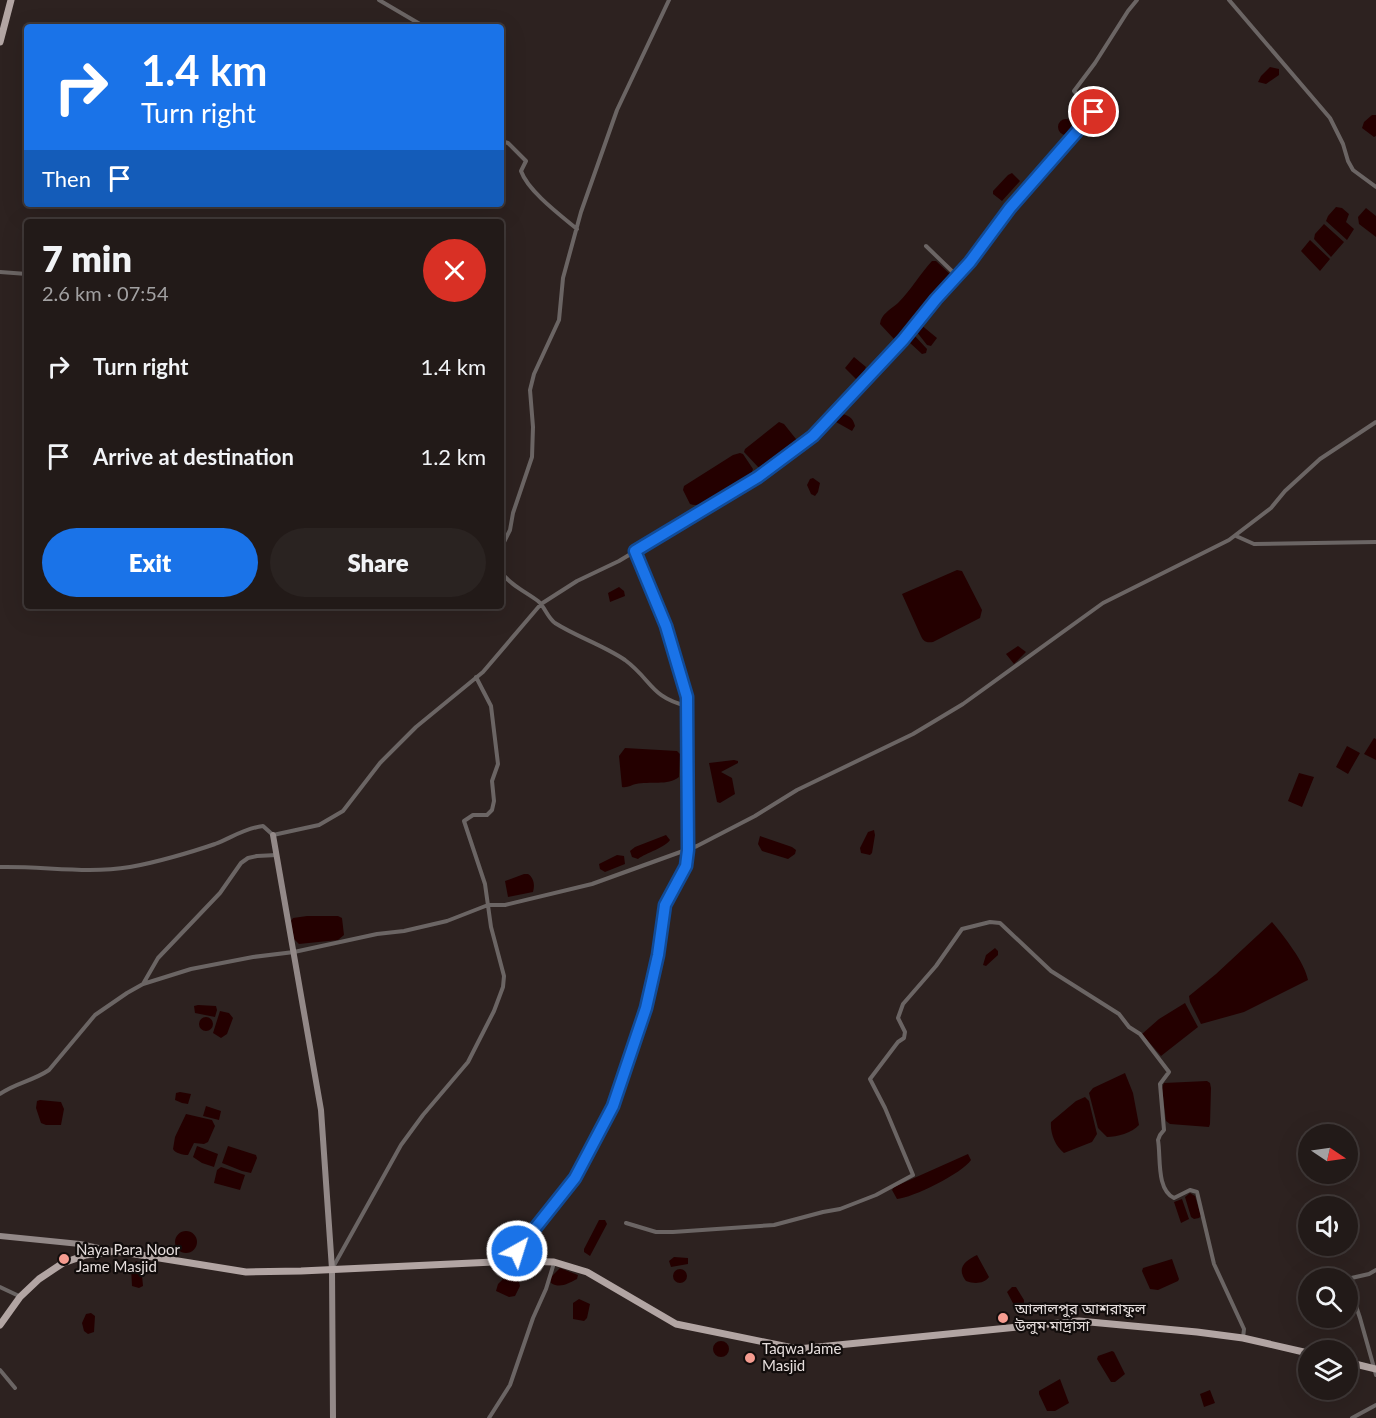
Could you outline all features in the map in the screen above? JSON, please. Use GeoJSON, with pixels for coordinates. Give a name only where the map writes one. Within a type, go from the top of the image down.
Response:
{"type":"FeatureCollection","features":[{"type":"Feature","properties":{"kind":"main road"},"geometry":{"type":"LineString","coordinates":[[0,42],[11,0]]}},
{"type":"Feature","properties":{"kind":"main road"},"geometry":{"type":"LineString","coordinates":[[0,1325],[20,1297],[39,1279],[63,1263],[87,1255],[116,1251],[246,1272],[517,1261],[554,1262],[582,1270],[676,1324],[798,1349],[1079,1321],[1243,1338],[1298,1351]]}},
{"type":"Feature","properties":{"kind":"main road"},"geometry":{"type":"LineString","coordinates":[[1358,1366],[1375,1371]]}},
{"type":"Feature","properties":{"kind":"street"},"geometry":{"type":"LineString","coordinates":[[380,0],[420,24]]}},
{"type":"Feature","properties":{"kind":"street"},"geometry":{"type":"LineString","coordinates":[[504,542],[510,530],[513,513],[532,457],[533,427],[530,390],[534,374],[559,320],[562,278],[581,212],[617,110],[669,0]]}},
{"type":"Feature","properties":{"kind":"street"},"geometry":{"type":"LineString","coordinates":[[273,835],[319,825],[343,811],[380,762],[416,727],[499,655],[541,604],[758,477],[813,436],[903,340],[970,262],[1010,208],[1094,112],[1074,91],[1137,0]]}},
{"type":"Feature","properties":{"kind":"street"},"geometry":{"type":"LineString","coordinates":[[1229,0],[1330,118],[1353,170],[1376,187]]}},
{"type":"Feature","properties":{"kind":"street"},"geometry":{"type":"LineString","coordinates":[[504,142],[526,161],[521,171],[524,178],[577,229]]}},
{"type":"Feature","properties":{"kind":"street"},"geometry":{"type":"LineString","coordinates":[[926,246],[957,276]]}},
{"type":"Feature","properties":{"kind":"street"},"geometry":{"type":"LineString","coordinates":[[0,272],[24,274]]}},
{"type":"Feature","properties":{"kind":"street"},"geometry":{"type":"LineString","coordinates":[[0,1095],[17,1084],[41,1076],[49,1070],[95,1015],[143,984],[191,969],[404,931],[455,918],[488,905],[505,905],[592,884],[688,850],[755,816],[797,790],[913,734],[963,704],[1103,603],[1235,536],[1271,508],[1285,491],[1320,459],[1376,422]]}},
{"type":"Feature","properties":{"kind":"street"},"geometry":{"type":"LineString","coordinates":[[1235,536],[1254,544],[1376,542]]}},
{"type":"Feature","properties":{"kind":"street"},"geometry":{"type":"LineString","coordinates":[[517,1261],[517,1251],[575,1178],[613,1106],[646,1008],[658,955],[665,905],[686,866],[688,850],[687,697],[666,626],[635,551]]}},
{"type":"Feature","properties":{"kind":"street"},"geometry":{"type":"LineString","coordinates":[[504,574],[541,604],[551,620],[570,632],[604,646],[634,668],[659,696],[687,706]]}},
{"type":"Feature","properties":{"kind":"street"},"geometry":{"type":"LineString","coordinates":[[332,1269],[400,1145],[459,1075],[475,1049],[503,987],[504,976],[491,927],[485,884],[464,820],[473,815],[487,815],[492,810],[494,801],[492,781],[498,764],[491,706],[476,677]]}},
{"type":"Feature","properties":{"kind":"street"},"geometry":{"type":"LineString","coordinates":[[0,867],[98,871],[132,866],[215,844],[253,827],[262,826],[273,835],[321,1110],[332,1269],[333,1418]]}},
{"type":"Feature","properties":{"kind":"street"},"geometry":{"type":"LineString","coordinates":[[143,984],[158,958],[220,893],[241,863],[257,856],[277,855]]}},
{"type":"Feature","properties":{"kind":"street"},"geometry":{"type":"LineString","coordinates":[[626,1223],[656,1232],[774,1225],[840,1209],[876,1195],[913,1175],[885,1108],[870,1079],[898,1042],[904,1038],[905,1032],[898,1018],[901,1007],[936,966],[962,929],[990,922],[1000,923],[1051,971],[1119,1014],[1140,1034],[1169,1072],[1160,1084],[1164,1130],[1158,1140],[1163,1184],[1166,1193],[1174,1198],[1190,1190],[1197,1192],[1209,1251],[1244,1329],[1243,1338]]}},
{"type":"Feature","properties":{"kind":"street"},"geometry":{"type":"LineString","coordinates":[[0,1236],[80,1244],[116,1251]]}},
{"type":"Feature","properties":{"kind":"street"},"geometry":{"type":"LineString","coordinates":[[489,1418],[510,1384],[554,1262]]}},
{"type":"Feature","properties":{"kind":"street"},"geometry":{"type":"LineString","coordinates":[[1358,1277],[1376,1270]]}},
{"type":"Feature","properties":{"kind":"street"},"geometry":{"type":"LineString","coordinates":[[0,1287],[20,1297]]}},
{"type":"Feature","properties":{"kind":"street"},"geometry":{"type":"LineString","coordinates":[[1358,1312],[1375,1371]]}},
{"type":"Feature","properties":{"kind":"street"},"geometry":{"type":"LineString","coordinates":[[0,1370],[15,1388]]}},
{"type":"Feature","properties":{"kind":"street"},"geometry":{"type":"LineString","coordinates":[[1352,1418],[1376,1405]]}},
{"type":"Feature","properties":{"kind":"shaded area"},"geometry":{"type":"Polygon","coordinates":[[[1270,67],[1279,69],[1279,75],[1266,84],[1258,82],[1261,76],[1270,67]]]}},
{"type":"Feature","properties":{"kind":"shaded area"},"geometry":{"type":"Polygon","coordinates":[[[1372,115],[1376,115],[1376,136],[1374,137],[1362,128],[1364,122],[1372,115]]]}},
{"type":"Feature","properties":{"kind":"shaded area"},"geometry":{"type":"Polygon","coordinates":[[[1066,119],[1072,121],[1074,127],[1072,133],[1066,135],[1060,133],[1058,127],[1060,121],[1066,119]]]}},
{"type":"Feature","properties":{"kind":"shaded area"},"geometry":{"type":"Polygon","coordinates":[[[1012,173],[1020,181],[1002,201],[993,194],[993,191],[1012,173]]]}},
{"type":"Feature","properties":{"kind":"shaded area"},"geometry":{"type":"Polygon","coordinates":[[[1336,207],[1342,208],[1349,214],[1346,222],[1354,229],[1347,240],[1326,221],[1336,207]]]}},
{"type":"Feature","properties":{"kind":"shaded area"},"geometry":{"type":"Polygon","coordinates":[[[1366,208],[1376,216],[1376,237],[1359,224],[1358,217],[1366,208]]]}},
{"type":"Feature","properties":{"kind":"shaded area"},"geometry":{"type":"Polygon","coordinates":[[[1324,224],[1344,242],[1331,257],[1314,239],[1315,234],[1324,224]]]}},
{"type":"Feature","properties":{"kind":"shaded area"},"geometry":{"type":"Polygon","coordinates":[[[1310,240],[1330,259],[1320,271],[1301,251],[1310,240]]]}},
{"type":"Feature","properties":{"kind":"shaded area"},"geometry":{"type":"Polygon","coordinates":[[[932,261],[936,261],[950,276],[900,338],[894,339],[880,324],[882,317],[903,298],[932,261]]]}},
{"type":"Feature","properties":{"kind":"shaded area"},"geometry":{"type":"Polygon","coordinates":[[[920,324],[937,338],[931,346],[927,345],[916,331],[916,327],[920,324]]]}},
{"type":"Feature","properties":{"kind":"shaded area"},"geometry":{"type":"Polygon","coordinates":[[[911,335],[914,335],[927,349],[926,353],[922,354],[909,342],[911,335]]]}},
{"type":"Feature","properties":{"kind":"shaded area"},"geometry":{"type":"Polygon","coordinates":[[[854,357],[866,367],[862,376],[857,380],[845,368],[854,357]]]}},
{"type":"Feature","properties":{"kind":"shaded area"},"geometry":{"type":"Polygon","coordinates":[[[847,415],[853,420],[855,426],[852,431],[836,422],[836,416],[847,415]]]}},
{"type":"Feature","properties":{"kind":"shaded area"},"geometry":{"type":"Polygon","coordinates":[[[779,422],[784,424],[796,439],[795,442],[764,467],[759,468],[744,452],[745,449],[779,422]]]}},
{"type":"Feature","properties":{"kind":"shaded area"},"geometry":{"type":"Polygon","coordinates":[[[740,453],[753,469],[751,475],[712,500],[696,505],[690,504],[683,490],[684,486],[733,455],[740,453]]]}},
{"type":"Feature","properties":{"kind":"shaded area"},"geometry":{"type":"Polygon","coordinates":[[[813,478],[820,483],[815,496],[811,494],[807,485],[813,478]]]}},
{"type":"Feature","properties":{"kind":"shaded area"},"geometry":{"type":"Polygon","coordinates":[[[957,570],[962,571],[982,610],[980,618],[933,642],[926,642],[902,594],[957,570]]]}},
{"type":"Feature","properties":{"kind":"shaded area"},"geometry":{"type":"Polygon","coordinates":[[[619,587],[624,591],[625,596],[610,602],[608,593],[619,587]]]}},
{"type":"Feature","properties":{"kind":"shaded area"},"geometry":{"type":"Polygon","coordinates":[[[1018,646],[1026,652],[1014,664],[1006,654],[1018,646]]]}},
{"type":"Feature","properties":{"kind":"shaded area"},"geometry":{"type":"Polygon","coordinates":[[[1374,738],[1376,739],[1376,760],[1364,754],[1374,738]]]}},
{"type":"Feature","properties":{"kind":"shaded area"},"geometry":{"type":"Polygon","coordinates":[[[1347,746],[1360,753],[1348,774],[1336,767],[1347,746]]]}},
{"type":"Feature","properties":{"kind":"shaded area"},"geometry":{"type":"Polygon","coordinates":[[[625,748],[677,751],[680,754],[679,777],[658,783],[641,783],[622,787],[619,756],[625,748]]]}},
{"type":"Feature","properties":{"kind":"shaded area"},"geometry":{"type":"Polygon","coordinates":[[[734,760],[738,763],[721,772],[732,778],[735,794],[720,803],[717,802],[709,763],[734,760]]]}},
{"type":"Feature","properties":{"kind":"shaded area"},"geometry":{"type":"Polygon","coordinates":[[[1299,773],[1314,777],[1302,807],[1288,801],[1299,773]]]}},
{"type":"Feature","properties":{"kind":"shaded area"},"geometry":{"type":"Polygon","coordinates":[[[874,830],[872,853],[870,855],[861,853],[860,848],[868,832],[874,830]]]}},
{"type":"Feature","properties":{"kind":"shaded area"},"geometry":{"type":"Polygon","coordinates":[[[666,835],[670,840],[664,845],[638,859],[632,857],[630,851],[635,847],[666,835]]]}},
{"type":"Feature","properties":{"kind":"shaded area"},"geometry":{"type":"Polygon","coordinates":[[[760,836],[792,847],[796,850],[795,854],[788,859],[762,851],[758,844],[760,836]]]}},
{"type":"Feature","properties":{"kind":"shaded area"},"geometry":{"type":"Polygon","coordinates":[[[617,855],[624,856],[625,864],[605,872],[600,869],[599,864],[617,855]]]}},
{"type":"Feature","properties":{"kind":"shaded area"},"geometry":{"type":"Polygon","coordinates":[[[528,874],[533,880],[533,892],[508,897],[505,881],[528,874]]]}},
{"type":"Feature","properties":{"kind":"shaded area"},"geometry":{"type":"Polygon","coordinates":[[[307,916],[342,918],[344,935],[338,940],[299,944],[294,939],[291,921],[293,918],[307,916]]]}},
{"type":"Feature","properties":{"kind":"shaded area"},"geometry":{"type":"Polygon","coordinates":[[[1272,922],[1298,958],[1308,980],[1244,1012],[1201,1024],[1189,996],[1272,922]]]}},
{"type":"Feature","properties":{"kind":"shaded area"},"geometry":{"type":"Polygon","coordinates":[[[995,948],[998,955],[986,966],[983,965],[986,955],[995,948]]]}},
{"type":"Feature","properties":{"kind":"shaded area"},"geometry":{"type":"Polygon","coordinates":[[[1185,1003],[1198,1027],[1161,1056],[1142,1034],[1159,1019],[1185,1003]]]}},
{"type":"Feature","properties":{"kind":"shaded area"},"geometry":{"type":"Polygon","coordinates":[[[194,1006],[216,1006],[215,1017],[195,1013],[194,1006]]]}},
{"type":"Feature","properties":{"kind":"shaded area"},"geometry":{"type":"Polygon","coordinates":[[[220,1011],[229,1013],[233,1018],[227,1034],[221,1038],[213,1033],[220,1011]]]}},
{"type":"Feature","properties":{"kind":"shaded area"},"geometry":{"type":"Polygon","coordinates":[[[206,1017],[211,1019],[213,1024],[211,1029],[206,1031],[201,1029],[199,1024],[201,1019],[206,1017]]]}},
{"type":"Feature","properties":{"kind":"shaded area"},"geometry":{"type":"Polygon","coordinates":[[[1125,1073],[1133,1093],[1139,1125],[1124,1134],[1107,1137],[1098,1128],[1089,1093],[1093,1088],[1125,1073]]]}},
{"type":"Feature","properties":{"kind":"shaded area"},"geometry":{"type":"Polygon","coordinates":[[[1207,1081],[1211,1088],[1209,1127],[1170,1124],[1166,1121],[1162,1088],[1164,1083],[1207,1081]]]}},
{"type":"Feature","properties":{"kind":"shaded area"},"geometry":{"type":"Polygon","coordinates":[[[176,1093],[191,1094],[188,1104],[175,1100],[176,1093]]]}},
{"type":"Feature","properties":{"kind":"shaded area"},"geometry":{"type":"Polygon","coordinates":[[[1085,1097],[1089,1101],[1097,1134],[1092,1142],[1064,1153],[1054,1139],[1051,1122],[1076,1101],[1085,1097]]]}},
{"type":"Feature","properties":{"kind":"shaded area"},"geometry":{"type":"Polygon","coordinates":[[[37,1101],[61,1102],[64,1109],[61,1125],[41,1123],[36,1108],[37,1101]]]}},
{"type":"Feature","properties":{"kind":"shaded area"},"geometry":{"type":"Polygon","coordinates":[[[206,1106],[221,1111],[219,1120],[203,1116],[206,1106]]]}},
{"type":"Feature","properties":{"kind":"shaded area"},"geometry":{"type":"Polygon","coordinates":[[[186,1114],[212,1120],[215,1126],[208,1142],[194,1143],[188,1155],[179,1154],[173,1149],[175,1137],[186,1114]]]}},
{"type":"Feature","properties":{"kind":"shaded area"},"geometry":{"type":"Polygon","coordinates":[[[197,1146],[218,1154],[214,1167],[193,1157],[197,1146]]]}},
{"type":"Feature","properties":{"kind":"shaded area"},"geometry":{"type":"Polygon","coordinates":[[[228,1146],[256,1155],[251,1173],[222,1163],[228,1146]]]}},
{"type":"Feature","properties":{"kind":"shaded area"},"geometry":{"type":"Polygon","coordinates":[[[968,1154],[971,1160],[966,1165],[925,1190],[897,1199],[892,1190],[894,1187],[968,1154]]]}},
{"type":"Feature","properties":{"kind":"shaded area"},"geometry":{"type":"Polygon","coordinates":[[[221,1167],[245,1175],[240,1190],[214,1183],[217,1170],[221,1167]]]}},
{"type":"Feature","properties":{"kind":"shaded area"},"geometry":{"type":"Polygon","coordinates":[[[1190,1193],[1195,1196],[1201,1216],[1199,1218],[1191,1217],[1185,1197],[1190,1193]]]}},
{"type":"Feature","properties":{"kind":"shaded area"},"geometry":{"type":"Polygon","coordinates":[[[1182,1199],[1189,1219],[1181,1223],[1174,1202],[1182,1199]]]}},
{"type":"Feature","properties":{"kind":"shaded area"},"geometry":{"type":"Polygon","coordinates":[[[599,1220],[605,1220],[607,1224],[590,1256],[584,1252],[584,1249],[599,1220]]]}},
{"type":"Feature","properties":{"kind":"shaded area"},"geometry":{"type":"Polygon","coordinates":[[[186,1231],[194,1234],[197,1242],[194,1250],[186,1253],[178,1250],[175,1242],[178,1234],[186,1231]]]}},
{"type":"Feature","properties":{"kind":"shaded area"},"geometry":{"type":"Polygon","coordinates":[[[977,1255],[989,1277],[979,1283],[972,1283],[966,1281],[962,1269],[963,1265],[977,1255]]]}},
{"type":"Feature","properties":{"kind":"shaded area"},"geometry":{"type":"Polygon","coordinates":[[[674,1257],[688,1258],[688,1264],[671,1267],[669,1261],[674,1257]]]}},
{"type":"Feature","properties":{"kind":"shaded area"},"geometry":{"type":"Polygon","coordinates":[[[1172,1259],[1178,1281],[1158,1290],[1150,1289],[1142,1271],[1143,1268],[1172,1259]]]}},
{"type":"Feature","properties":{"kind":"shaded area"},"geometry":{"type":"Polygon","coordinates":[[[136,1261],[141,1264],[143,1286],[139,1288],[132,1286],[131,1267],[136,1261]]]}},
{"type":"Feature","properties":{"kind":"shaded area"},"geometry":{"type":"Polygon","coordinates":[[[560,1268],[578,1275],[577,1279],[568,1284],[554,1285],[550,1278],[560,1268]]]}},
{"type":"Feature","properties":{"kind":"shaded area"},"geometry":{"type":"Polygon","coordinates":[[[677,1269],[683,1269],[687,1276],[683,1283],[677,1283],[673,1279],[673,1273],[677,1269]]]}},
{"type":"Feature","properties":{"kind":"shaded area"},"geometry":{"type":"Polygon","coordinates":[[[503,1279],[514,1279],[519,1282],[520,1286],[515,1296],[509,1297],[496,1291],[503,1279]]]}},
{"type":"Feature","properties":{"kind":"shaded area"},"geometry":{"type":"Polygon","coordinates":[[[1012,1287],[1016,1287],[1024,1300],[1024,1306],[1015,1307],[1007,1292],[1012,1287]]]}},
{"type":"Feature","properties":{"kind":"shaded area"},"geometry":{"type":"Polygon","coordinates":[[[579,1299],[590,1304],[587,1318],[584,1321],[573,1319],[573,1303],[579,1299]]]}},
{"type":"Feature","properties":{"kind":"shaded area"},"geometry":{"type":"Polygon","coordinates":[[[91,1313],[95,1316],[94,1332],[88,1334],[84,1331],[82,1323],[86,1314],[91,1313]]]}},
{"type":"Feature","properties":{"kind":"shaded area"},"geometry":{"type":"Polygon","coordinates":[[[721,1341],[729,1349],[721,1357],[713,1349],[721,1341]]]}},
{"type":"Feature","properties":{"kind":"shaded area"},"geometry":{"type":"Polygon","coordinates":[[[1112,1351],[1125,1374],[1115,1382],[1111,1382],[1097,1359],[1098,1356],[1112,1351]]]}},
{"type":"Feature","properties":{"kind":"shaded area"},"geometry":{"type":"Polygon","coordinates":[[[1060,1379],[1069,1403],[1055,1411],[1047,1411],[1039,1391],[1060,1379]]]}},
{"type":"Feature","properties":{"kind":"shaded area"},"geometry":{"type":"Polygon","coordinates":[[[1210,1390],[1215,1403],[1204,1407],[1200,1394],[1210,1390]]]}},
{"type":"Feature","properties":{"kind":"place","name":"Naya Para Noor Jame Masjid"},"geometry":{"type":"Point","coordinates":[64,1259]}},
{"type":"Feature","properties":{"kind":"place","name":"আলালপুর আশরাফুল উলুম মাদ্রাসা"},"geometry":{"type":"Point","coordinates":[1003,1318]}},
{"type":"Feature","properties":{"kind":"place","name":"Taqwa Jame Masjid"},"geometry":{"type":"Point","coordinates":[750,1358]}},
{"type":"Feature","properties":{"kind":"route"},"geometry":{"type":"LineString","coordinates":[[517,1251],[575,1178],[613,1106],[646,1008],[663,930],[665,905],[686,866],[688,850],[687,697],[666,626],[635,551],[758,477],[813,436],[903,340],[970,262],[1010,208],[1094,112]]}}]}
